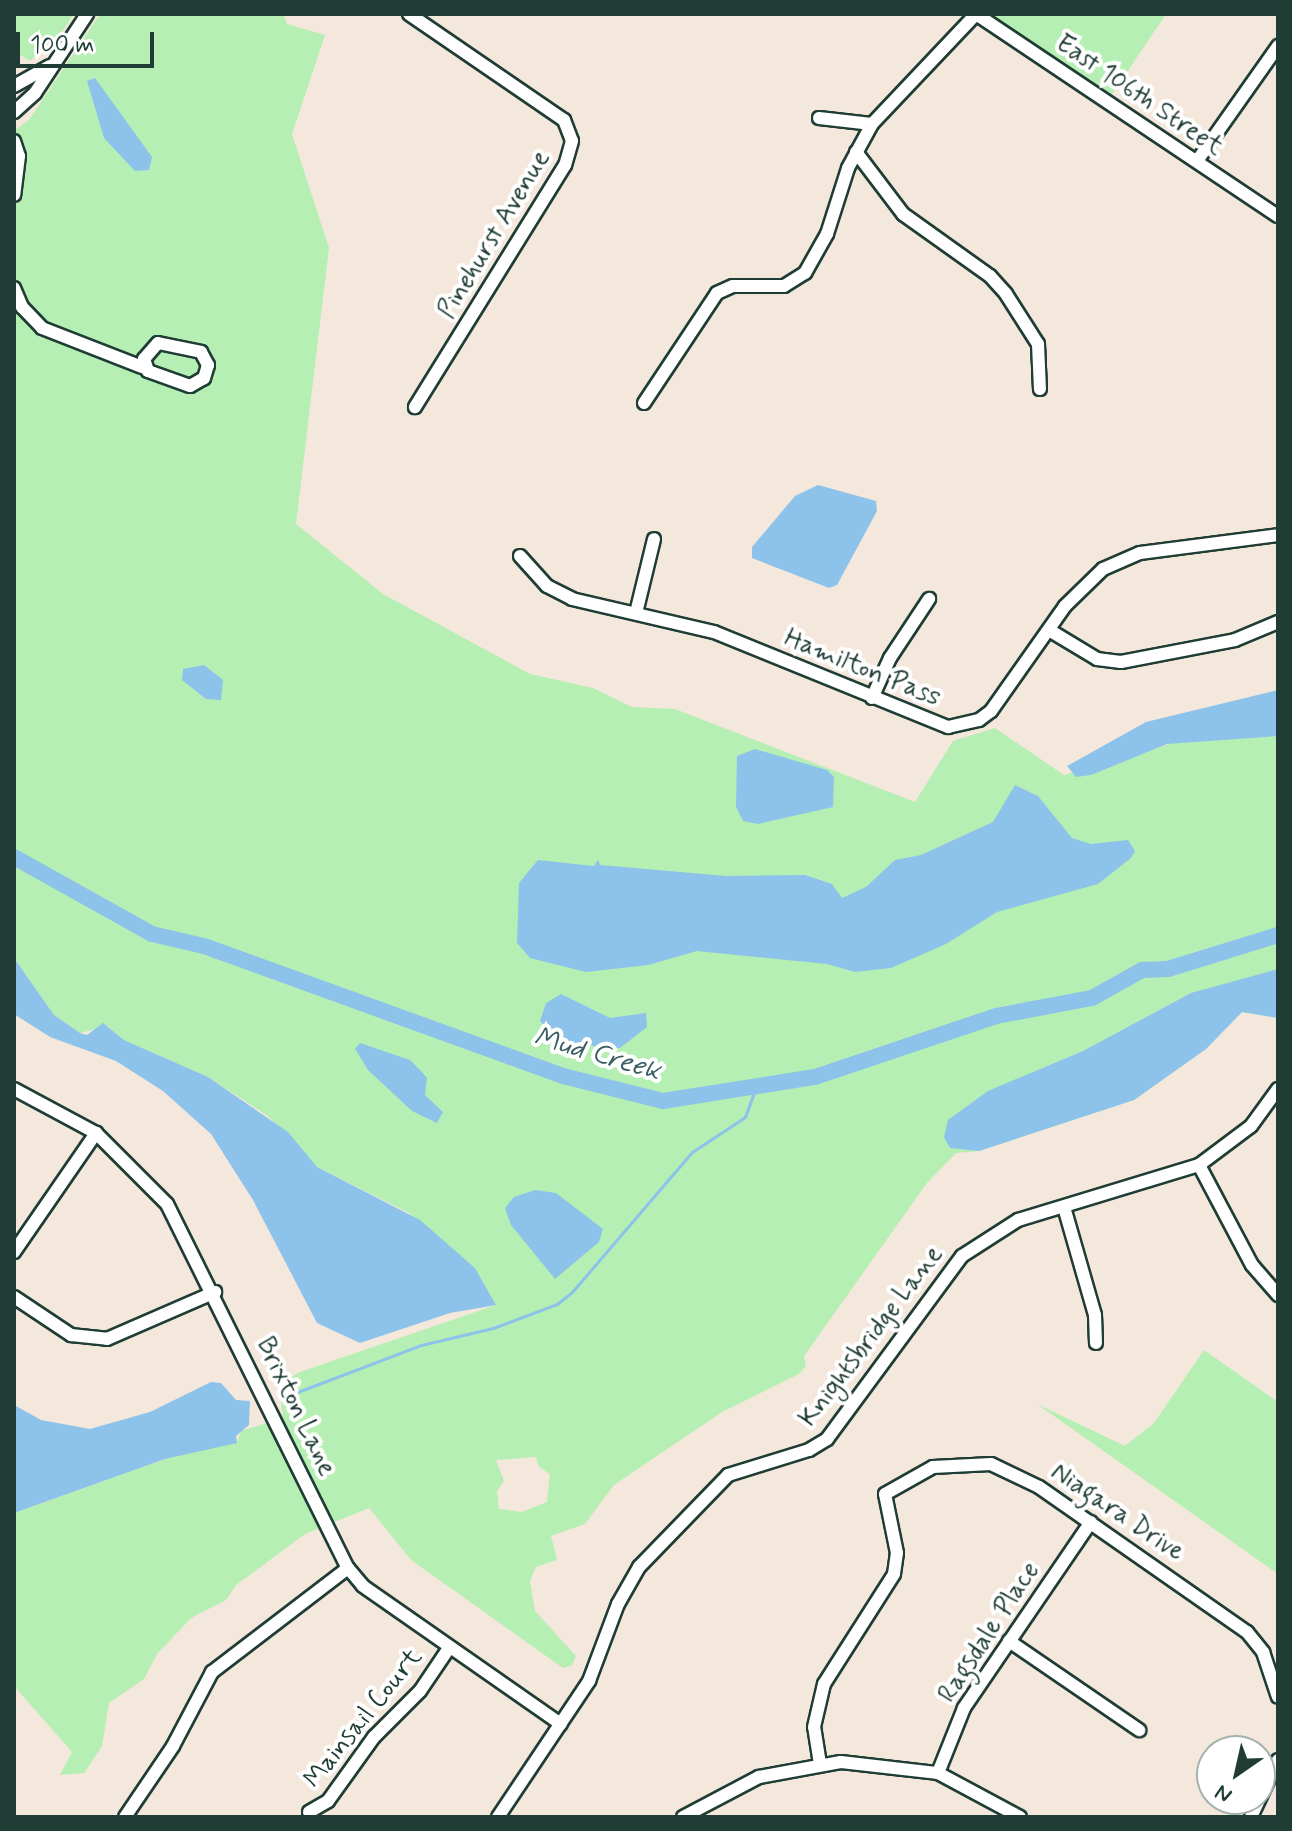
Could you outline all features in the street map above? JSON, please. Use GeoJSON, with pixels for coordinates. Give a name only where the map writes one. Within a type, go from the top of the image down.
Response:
{"type":"FeatureCollection","features":[{"type":"Feature","properties":{"kind":"street"},"geometry":{"type":"LineString","coordinates":[[14,112],[35,93],[87,14]]}},
{"type":"Feature","properties":{"kind":"street","name":"Pinehurst Avenue"},"geometry":{"type":"LineString","coordinates":[[409,14],[564,120],[572,141],[565,165],[415,407]]}},
{"type":"Feature","properties":{"kind":"street"},"geometry":{"type":"LineString","coordinates":[[644,403],[717,293],[733,286],[784,286],[805,273],[827,234],[856,152],[872,124],[976,14]]}},
{"type":"Feature","properties":{"kind":"street","name":"East 106th Street"},"geometry":{"type":"LineString","coordinates":[[976,14],[1278,216]]}},
{"type":"Feature","properties":{"kind":"street"},"geometry":{"type":"LineString","coordinates":[[1197,161],[1278,46]]}},
{"type":"Feature","properties":{"kind":"street"},"geometry":{"type":"LineString","coordinates":[[14,86],[50,66]]}},
{"type":"Feature","properties":{"kind":"street"},"geometry":{"type":"LineString","coordinates":[[819,118],[872,124]]}},
{"type":"Feature","properties":{"kind":"street"},"geometry":{"type":"LineString","coordinates":[[14,141],[19,156],[14,176],[14,195]]}},
{"type":"Feature","properties":{"kind":"street"},"geometry":{"type":"LineString","coordinates":[[856,152],[903,214],[998,284],[1038,344],[1040,389]]}},
{"type":"Feature","properties":{"kind":"street"},"geometry":{"type":"LineString","coordinates":[[14,288],[22,307],[42,328],[190,386],[201,382],[208,365],[201,352],[158,343],[149,348],[142,367]]}},
{"type":"Feature","properties":{"kind":"street","name":"Hamilton Pass"},"geometry":{"type":"LineString","coordinates":[[520,556],[558,593],[714,632],[948,727],[979,720],[1001,701],[1049,630],[1088,580],[1120,561],[1140,553],[1278,535]]}},
{"type":"Feature","properties":{"kind":"street"},"geometry":{"type":"LineString","coordinates":[[636,613],[654,539]]}},
{"type":"Feature","properties":{"kind":"street"},"geometry":{"type":"LineString","coordinates":[[872,698],[890,658],[929,599]]}},
{"type":"Feature","properties":{"kind":"street"},"geometry":{"type":"LineString","coordinates":[[1049,630],[1097,659],[1121,662],[1235,640],[1278,622]]}},
{"type":"Feature","properties":{"kind":"street","name":"Brixton Lane"},"geometry":{"type":"LineString","coordinates":[[14,1089],[96,1133],[167,1204],[215,1292],[348,1568],[380,1602],[561,1724]]}},
{"type":"Feature","properties":{"kind":"street","name":"Knightsbridge Lane"},"geometry":{"type":"LineString","coordinates":[[498,1817],[589,1681],[618,1604],[639,1567],[728,1475],[809,1450],[827,1439],[962,1256],[1018,1220],[1199,1165],[1251,1126],[1278,1089]]}},
{"type":"Feature","properties":{"kind":"street"},"geometry":{"type":"LineString","coordinates":[[14,1252],[96,1133]]}},
{"type":"Feature","properties":{"kind":"street"},"geometry":{"type":"LineString","coordinates":[[1199,1165],[1252,1265],[1278,1295]]}},
{"type":"Feature","properties":{"kind":"street"},"geometry":{"type":"LineString","coordinates":[[1064,1207],[1095,1315],[1096,1343]]}},
{"type":"Feature","properties":{"kind":"street"},"geometry":{"type":"LineString","coordinates":[[14,1297],[71,1335],[107,1339],[215,1292]]}},
{"type":"Feature","properties":{"kind":"street","name":"Niagara Drive"},"geometry":{"type":"LineString","coordinates":[[820,1764],[814,1727],[824,1684],[894,1574],[897,1553],[885,1494],[933,1467],[991,1464],[1024,1478],[1091,1522],[1247,1632],[1263,1652],[1278,1697]]}},
{"type":"Feature","properties":{"kind":"street","name":"Ragsdale Place"},"geometry":{"type":"LineString","coordinates":[[938,1773],[964,1708],[1091,1522]]}},
{"type":"Feature","properties":{"kind":"street"},"geometry":{"type":"LineString","coordinates":[[125,1817],[173,1746],[212,1672],[348,1568]]}},
{"type":"Feature","properties":{"kind":"street"},"geometry":{"type":"LineString","coordinates":[[1009,1641],[1139,1730]]}},
{"type":"Feature","properties":{"kind":"street","name":"Mainsail Court"},"geometry":{"type":"LineString","coordinates":[[309,1812],[328,1801],[374,1737],[420,1691],[449,1648]]}},
{"type":"Feature","properties":{"kind":"street"},"geometry":{"type":"LineString","coordinates":[[1251,1817],[1278,1760]]}},
{"type":"Feature","properties":{"kind":"street"},"geometry":{"type":"LineString","coordinates":[[683,1817],[747,1782],[820,1764],[881,1764],[938,1773],[1020,1817]]}},
{"type":"Feature","properties":{"kind":"green space"},"geometry":{"type":"Polygon","coordinates":[[[14,14],[74,14],[59,36],[30,61],[14,51],[14,14]]]}},
{"type":"Feature","properties":{"kind":"green space"},"geometry":{"type":"Polygon","coordinates":[[[100,14],[283,14],[287,24],[325,35],[292,134],[329,248],[296,524],[383,594],[530,674],[593,688],[632,707],[675,709],[915,802],[953,741],[995,728],[1064,775],[1278,712],[1278,1018],[1242,1012],[1206,1049],[1134,1100],[979,1151],[956,1153],[927,1183],[804,1356],[806,1366],[799,1374],[722,1412],[614,1485],[585,1524],[551,1536],[557,1560],[536,1567],[530,1581],[535,1611],[576,1656],[572,1665],[563,1668],[411,1560],[369,1508],[305,1534],[236,1585],[226,1600],[191,1618],[157,1654],[144,1679],[109,1703],[102,1746],[84,1773],[60,1775],[72,1752],[14,1686],[14,1513],[165,1459],[237,1442],[241,1431],[283,1418],[279,1384],[300,1372],[496,1305],[475,1268],[409,1213],[317,1167],[268,1116],[208,1077],[124,1040],[107,1026],[80,1033],[54,1015],[14,958],[14,131],[29,120],[100,14]],[[536,1457],[496,1460],[504,1481],[497,1491],[499,1509],[522,1512],[547,1502],[550,1474],[539,1467],[536,1457]]]}},
{"type":"Feature","properties":{"kind":"green space"},"geometry":{"type":"Polygon","coordinates":[[[988,14],[1166,14],[1111,96],[988,14]]]}},
{"type":"Feature","properties":{"kind":"green space"},"geometry":{"type":"Polygon","coordinates":[[[1204,1350],[1278,1402],[1278,1574],[1037,1404],[1125,1446],[1154,1423],[1204,1350]]]}},
{"type":"Feature","properties":{"kind":"water"},"geometry":{"type":"Polygon","coordinates":[[[95,78],[152,157],[149,170],[135,171],[104,138],[87,81],[95,78]]]}},
{"type":"Feature","properties":{"kind":"water"},"geometry":{"type":"Polygon","coordinates":[[[818,485],[876,501],[877,511],[837,585],[829,588],[752,558],[752,547],[795,496],[818,485]]]}},
{"type":"Feature","properties":{"kind":"water"},"geometry":{"type":"Polygon","coordinates":[[[204,665],[223,680],[221,700],[206,699],[182,680],[183,669],[204,665]]]}},
{"type":"Feature","properties":{"kind":"water"},"geometry":{"type":"Polygon","coordinates":[[[1278,690],[1278,736],[1167,744],[1091,775],[1076,777],[1067,766],[1146,722],[1278,690]]]}},
{"type":"Feature","properties":{"kind":"water"},"geometry":{"type":"Polygon","coordinates":[[[755,749],[827,770],[834,777],[833,807],[758,824],[743,821],[736,807],[737,756],[755,749]]]}},
{"type":"Feature","properties":{"kind":"water"},"geometry":{"type":"Polygon","coordinates":[[[1015,785],[1038,796],[1072,838],[1091,844],[1128,840],[1135,851],[1131,858],[1098,884],[997,912],[946,944],[891,968],[855,972],[827,964],[697,951],[648,965],[586,972],[530,958],[517,943],[519,883],[538,860],[594,866],[598,860],[600,865],[726,876],[805,875],[832,884],[842,898],[866,887],[895,860],[921,855],[993,822],[1015,785]]]}},
{"type":"Feature","properties":{"kind":"water"},"geometry":{"type":"Polygon","coordinates":[[[14,958],[54,1015],[80,1033],[87,1035],[103,1023],[124,1040],[208,1077],[288,1132],[317,1167],[420,1220],[475,1268],[496,1305],[450,1313],[360,1343],[317,1323],[253,1200],[211,1134],[163,1091],[116,1061],[50,1037],[14,1014],[14,958]]]}},
{"type":"Feature","properties":{"kind":"water"},"geometry":{"type":"Polygon","coordinates":[[[1278,969],[1278,1018],[1242,1012],[1206,1049],[1134,1100],[979,1151],[950,1148],[944,1137],[948,1120],[988,1091],[1083,1051],[1191,993],[1278,969]]]}},
{"type":"Feature","properties":{"kind":"water"},"geometry":{"type":"Polygon","coordinates":[[[561,994],[610,1018],[646,1013],[647,1027],[620,1048],[572,1044],[553,1035],[540,1021],[546,1003],[561,994]]]}},
{"type":"Feature","properties":{"kind":"water"},"geometry":{"type":"Polygon","coordinates":[[[360,1043],[410,1060],[421,1071],[427,1078],[425,1095],[443,1112],[437,1123],[412,1111],[368,1070],[355,1049],[360,1043]]]}},
{"type":"Feature","properties":{"kind":"water"},"geometry":{"type":"Polygon","coordinates":[[[535,1190],[556,1193],[603,1229],[599,1242],[555,1279],[511,1225],[505,1208],[514,1197],[535,1190]]]}},
{"type":"Feature","properties":{"kind":"water"},"geometry":{"type":"Polygon","coordinates":[[[211,1382],[221,1383],[236,1400],[250,1401],[249,1425],[236,1436],[237,1443],[165,1459],[14,1513],[14,1405],[41,1420],[90,1429],[150,1412],[211,1382]]]}},
{"type":"Feature","properties":{"kind":"waterway","name":"Mud Creek"},"geometry":{"type":"LineString","coordinates":[[14,857],[152,934],[204,946],[563,1076],[663,1101],[815,1077],[996,1016],[1092,998],[1142,970],[1168,969],[1278,935]]}},
{"type":"Feature","properties":{"kind":"waterway"},"geometry":{"type":"LineString","coordinates":[[287,1396],[421,1345],[493,1328],[557,1304],[572,1292],[692,1152],[745,1117],[755,1090]]}}]}
